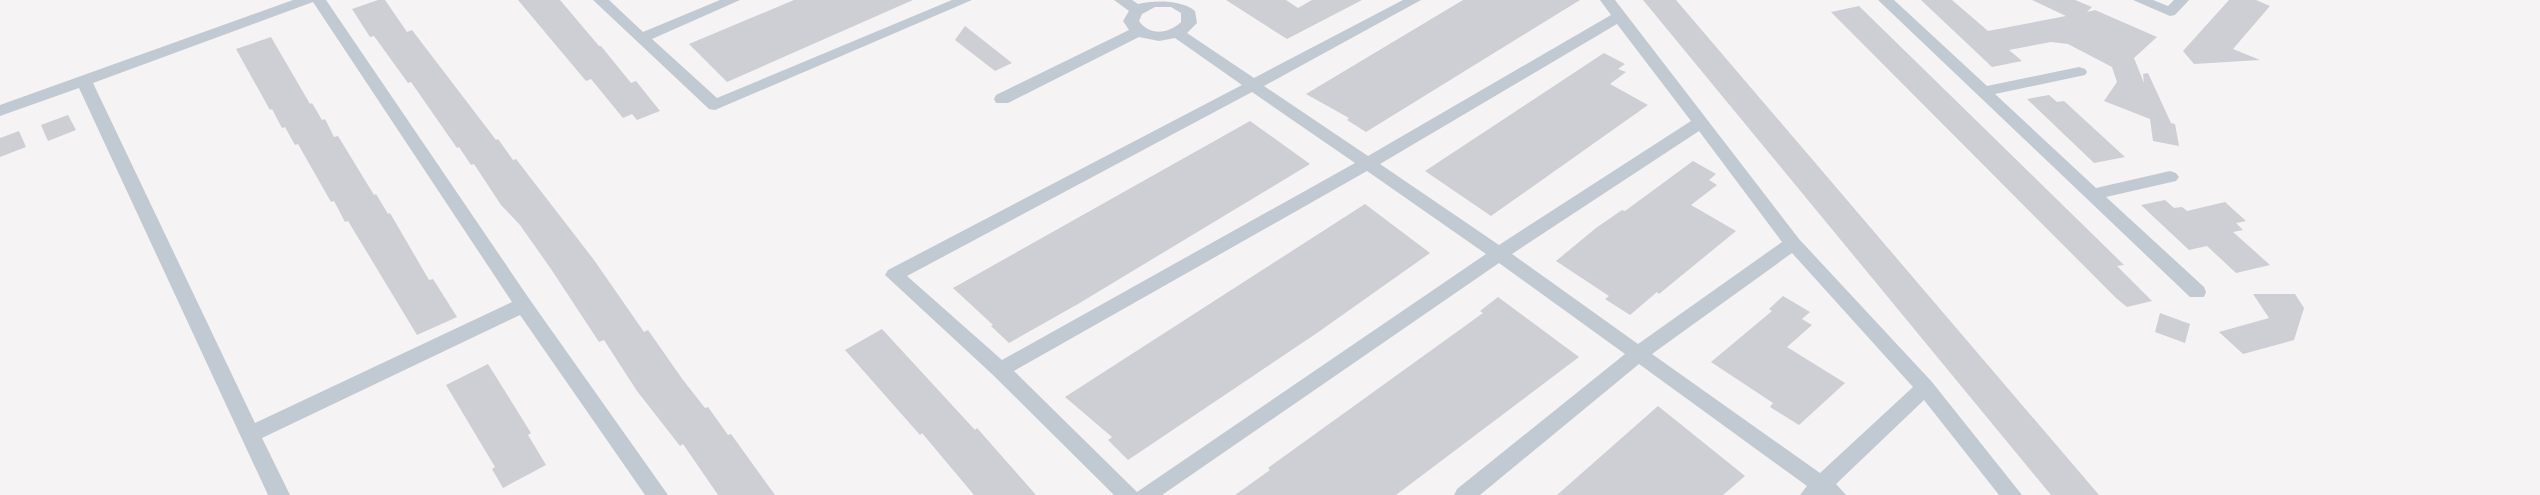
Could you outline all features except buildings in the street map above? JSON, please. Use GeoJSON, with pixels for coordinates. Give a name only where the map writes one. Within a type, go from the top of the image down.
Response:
{"type":"FeatureCollection","features":[{"type":"Feature","properties":{"kind":"street"},"geometry":{"type":"LineString","coordinates":[[0,111],[307,0]]}},
{"type":"Feature","properties":{"kind":"street"},"geometry":{"type":"LineString","coordinates":[[319,0],[523,304],[657,495]]}},
{"type":"Feature","properties":{"kind":"street"},"geometry":{"type":"LineString","coordinates":[[600,0],[715,105],[965,0]]}},
{"type":"Feature","properties":{"kind":"street"},"geometry":{"type":"LineString","coordinates":[[641,38],[734,0]]}},
{"type":"Feature","properties":{"kind":"street"},"geometry":{"type":"LineString","coordinates":[[1120,0],[1138,10]]}},
{"type":"Feature","properties":{"kind":"street"},"geometry":{"type":"LineString","coordinates":[[1128,495],[1000,369],[894,275],[1414,0]]}},
{"type":"Feature","properties":{"kind":"street"},"geometry":{"type":"LineString","coordinates":[[1607,0],[1793,243],[1925,387],[2011,495]]}},
{"type":"Feature","properties":{"kind":"street"},"geometry":{"type":"LineString","coordinates":[[1885,0],[2197,292]]}},
{"type":"Feature","properties":{"kind":"street"},"geometry":{"type":"LineString","coordinates":[[2140,0],[2170,12],[2182,0]]}},
{"type":"Feature","properties":{"kind":"street"},"geometry":{"type":"LineString","coordinates":[[1154,3],[1189,3],[1189,23],[1178,33],[1158,36],[1139,31],[1131,21],[1138,10],[1154,3]]}},
{"type":"Feature","properties":{"kind":"street"},"geometry":{"type":"LineString","coordinates":[[1000,369],[1369,163],[1620,16]]}},
{"type":"Feature","properties":{"kind":"street"},"geometry":{"type":"LineString","coordinates":[[1002,99],[1139,31]]}},
{"type":"Feature","properties":{"kind":"street"},"geometry":{"type":"LineString","coordinates":[[1178,33],[1499,254],[1822,492],[1925,387]]}},
{"type":"Feature","properties":{"kind":"street"},"geometry":{"type":"LineString","coordinates":[[1983,92],[2079,72]]}},
{"type":"Feature","properties":{"kind":"street"},"geometry":{"type":"LineString","coordinates":[[84,81],[279,495]]}},
{"type":"Feature","properties":{"kind":"street"},"geometry":{"type":"LineString","coordinates":[[1146,495],[1499,254],[1702,122]]}},
{"type":"Feature","properties":{"kind":"street"},"geometry":{"type":"LineString","coordinates":[[2092,194],[2170,177]]}},
{"type":"Feature","properties":{"kind":"street"},"geometry":{"type":"LineString","coordinates":[[1465,495],[1637,355],[1793,243]]}},
{"type":"Feature","properties":{"kind":"street"},"geometry":{"type":"LineString","coordinates":[[249,435],[523,304]]}}]}
